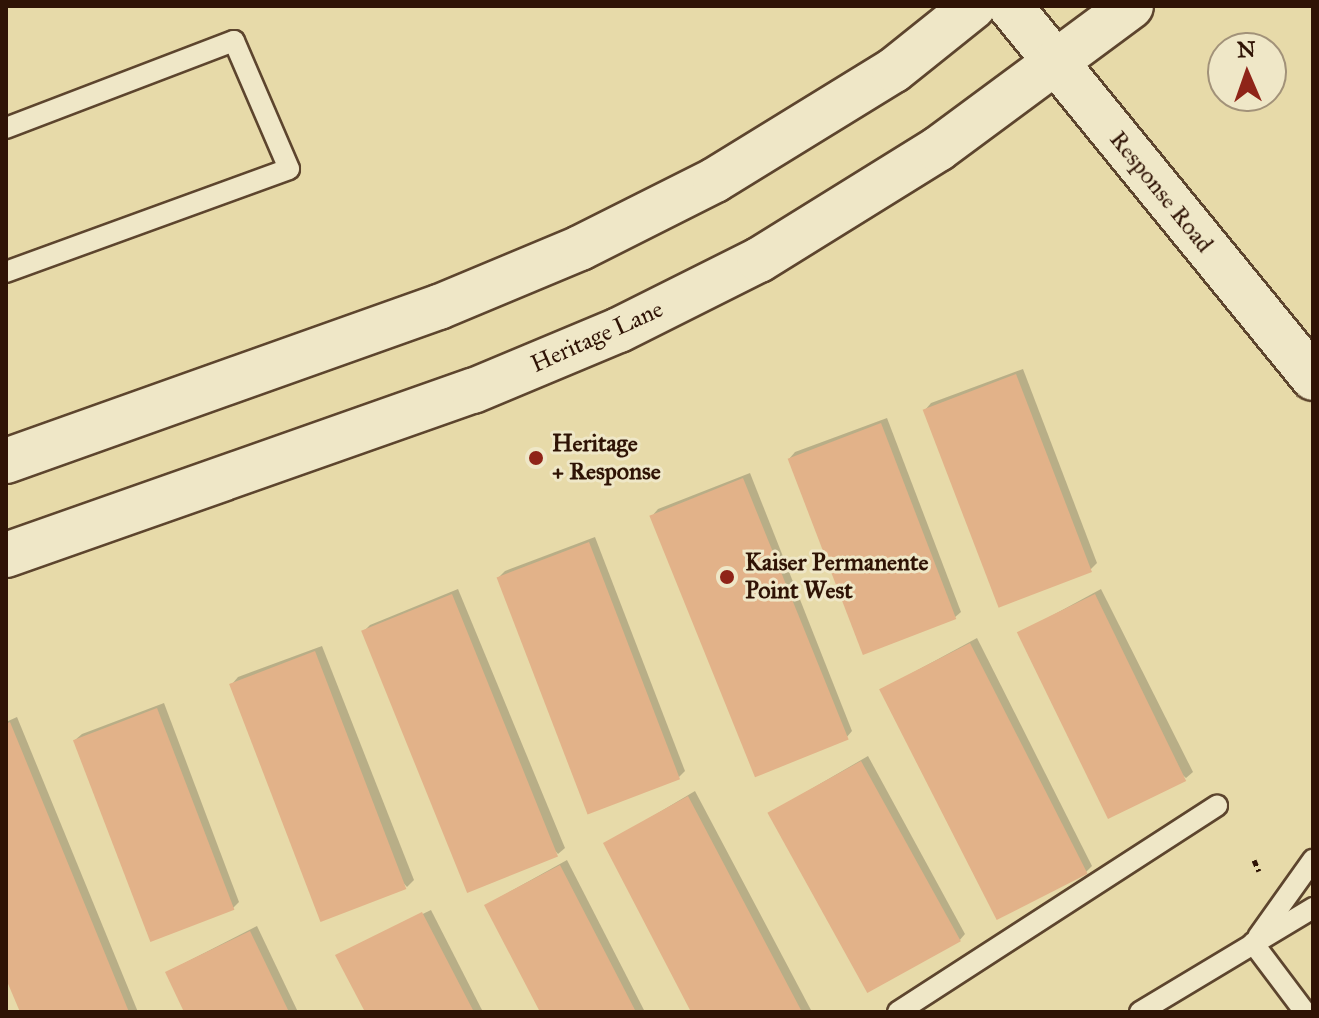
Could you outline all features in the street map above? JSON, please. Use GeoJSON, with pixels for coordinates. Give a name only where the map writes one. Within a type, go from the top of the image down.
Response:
{"type":"FeatureCollection","features":[{"type":"Feature","properties":{"kind":"main road"},"geometry":{"type":"LineString","coordinates":[[6,461],[439,307],[580,248],[727,173],[894,70],[974,6]]}},
{"type":"Feature","properties":{"kind":"main road","name":"Response Road"},"geometry":{"type":"LineString","coordinates":[[1010,6],[1313,378]]}},
{"type":"Feature","properties":{"kind":"main road","name":"Heritage Lane"},"geometry":{"type":"LineString","coordinates":[[6,555],[473,391],[619,330],[759,260],[938,149],[1131,6]]}},
{"type":"Feature","properties":{"kind":"lane"},"geometry":{"type":"LineString","coordinates":[[6,128],[234,41],[289,169],[6,272]]}},
{"type":"Feature","properties":{"kind":"lane"},"geometry":{"type":"LineString","coordinates":[[898,1012],[1217,806]]}},
{"type":"Feature","properties":{"kind":"lane"},"geometry":{"type":"LineString","coordinates":[[1253,943],[1313,860]]}},
{"type":"Feature","properties":{"kind":"lane"},"geometry":{"type":"LineString","coordinates":[[1140,1012],[1313,908]]}},
{"type":"Feature","properties":{"kind":"lane"},"geometry":{"type":"LineString","coordinates":[[1253,943],[1305,1012]]}},
{"type":"Feature","properties":{"kind":"building"},"geometry":{"type":"Polygon","coordinates":[[[1016,374],[1092,572],[999,608],[923,410],[1016,374]]]}},
{"type":"Feature","properties":{"kind":"building"},"geometry":{"type":"Polygon","coordinates":[[[881,423],[956,619],[863,655],[788,459],[881,423]]]}},
{"type":"Feature","properties":{"kind":"building"},"geometry":{"type":"Polygon","coordinates":[[[743,478],[849,739],[755,777],[649,516],[743,478]]]}},
{"type":"Feature","properties":{"kind":"building"},"geometry":{"type":"Polygon","coordinates":[[[589,542],[680,779],[588,815],[497,577],[589,542]]]}},
{"type":"Feature","properties":{"kind":"building"},"geometry":{"type":"Polygon","coordinates":[[[452,594],[558,856],[467,893],[361,631],[452,594]]]}},
{"type":"Feature","properties":{"kind":"building"},"geometry":{"type":"Polygon","coordinates":[[[1095,594],[1186,781],[1108,819],[1017,632],[1095,594]]]}},
{"type":"Feature","properties":{"kind":"building"},"geometry":{"type":"Polygon","coordinates":[[[970,643],[1088,874],[997,920],[879,689],[970,643]]]}},
{"type":"Feature","properties":{"kind":"building"},"geometry":{"type":"Polygon","coordinates":[[[315,651],[406,889],[320,922],[229,684],[315,651]]]}},
{"type":"Feature","properties":{"kind":"building"},"geometry":{"type":"Polygon","coordinates":[[[157,708],[234,910],[150,942],[73,740],[157,708]]]}},
{"type":"Feature","properties":{"kind":"building"},"geometry":{"type":"Polygon","coordinates":[[[10,722],[129,1012],[20,1012],[6,979],[6,724],[10,722]]]}},
{"type":"Feature","properties":{"kind":"building"},"geometry":{"type":"Polygon","coordinates":[[[861,761],[961,941],[867,993],[767,813],[861,761]]]}},
{"type":"Feature","properties":{"kind":"building"},"geometry":{"type":"Polygon","coordinates":[[[688,796],[802,1012],[691,1012],[603,843],[688,796]]]}},
{"type":"Feature","properties":{"kind":"building"},"geometry":{"type":"Polygon","coordinates":[[[560,865],[636,1012],[540,1012],[484,905],[560,865]]]}},
{"type":"Feature","properties":{"kind":"building"},"geometry":{"type":"Polygon","coordinates":[[[422,912],[474,1012],[365,1012],[335,955],[422,912]]]}},
{"type":"Feature","properties":{"kind":"building"},"geometry":{"type":"Polygon","coordinates":[[[250,931],[289,1012],[184,1012],[165,972],[250,931]]]}},
{"type":"Feature","properties":{"kind":"place","name":"Heritage + Response"},"geometry":{"type":"Point","coordinates":[536,458]}},
{"type":"Feature","properties":{"kind":"place","name":"Kaiser Permanente Point West"},"geometry":{"type":"Point","coordinates":[727,577]}}]}
